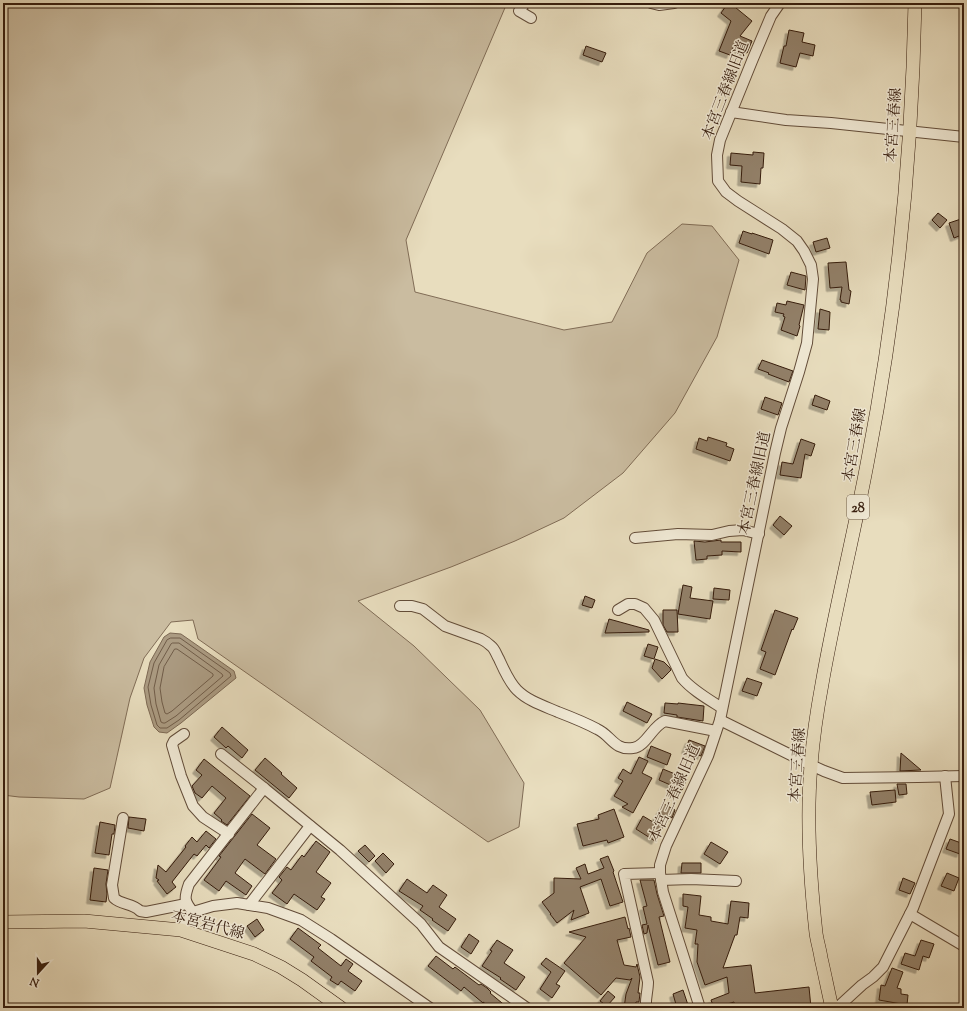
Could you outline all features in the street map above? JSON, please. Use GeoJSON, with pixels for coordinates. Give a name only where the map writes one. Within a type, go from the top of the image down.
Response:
{"type":"FeatureCollection","features":[{"type":"Feature","properties":{"kind":"main road","name":"本宮三春線"},"geometry":{"type":"LineString","coordinates":[[832,1008],[817,935],[812,885],[809,822],[811,765],[816,715],[826,661],[868,459],[882,382],[900,248],[909,131],[915,3]]}},
{"type":"Feature","properties":{"kind":"main road","name":"本宮岩代線"},"geometry":{"type":"LineString","coordinates":[[3,922],[84,921],[181,930],[261,957],[292,974],[341,1008]]}},
{"type":"Feature","properties":{"kind":"street"},"geometry":{"type":"LineString","coordinates":[[524,3],[519,11],[531,18]]}},
{"type":"Feature","properties":{"kind":"street"},"geometry":{"type":"LineString","coordinates":[[651,3],[659,5],[674,3]]}},
{"type":"Feature","properties":{"kind":"street","name":"本宮三春線旧道"},"geometry":{"type":"LineString","coordinates":[[700,1008],[668,906],[660,876],[660,865],[666,846],[708,756],[720,720],[773,461],[781,428],[807,343],[812,280],[811,265],[804,251],[797,241],[782,229],[726,192],[718,181],[717,169],[717,155],[720,140],[771,16],[780,3]]}},
{"type":"Feature","properties":{"kind":"street"},"geometry":{"type":"LineString","coordinates":[[731,112],[786,120],[964,137]]}},
{"type":"Feature","properties":{"kind":"street"},"geometry":{"type":"LineString","coordinates":[[636,538],[678,534],[712,535],[729,530],[743,530],[759,534]]}},
{"type":"Feature","properties":{"kind":"street"},"geometry":{"type":"LineString","coordinates":[[618,610],[628,604],[635,604],[644,608],[654,620],[682,678],[698,692],[722,708]]}},
{"type":"Feature","properties":{"kind":"street"},"geometry":{"type":"LineString","coordinates":[[400,606],[412,606],[423,609],[445,626],[487,642],[492,646],[510,682],[521,694],[535,703],[600,730],[612,742],[619,746],[635,749],[642,744],[661,722],[665,721],[716,730]]}},
{"type":"Feature","properties":{"kind":"street"},"geometry":{"type":"LineString","coordinates":[[720,720],[811,765],[843,778],[964,776]]}},
{"type":"Feature","properties":{"kind":"street"},"geometry":{"type":"LineString","coordinates":[[184,734],[174,741],[172,745],[192,806],[203,817],[229,834]]}},
{"type":"Feature","properties":{"kind":"street"},"geometry":{"type":"LineString","coordinates":[[221,754],[340,850],[421,924],[439,947],[526,1008]]}},
{"type":"Feature","properties":{"kind":"street"},"geometry":{"type":"LineString","coordinates":[[837,1008],[883,967],[913,908],[949,814],[945,776]]}},
{"type":"Feature","properties":{"kind":"street"},"geometry":{"type":"LineString","coordinates":[[193,912],[186,904],[186,892],[189,884],[264,788]]}},
{"type":"Feature","properties":{"kind":"street"},"geometry":{"type":"LineString","coordinates":[[123,818],[112,885],[114,898],[137,908],[140,911],[146,912],[186,904]]}},
{"type":"Feature","properties":{"kind":"street"},"geometry":{"type":"LineString","coordinates":[[249,905],[310,826]]}},
{"type":"Feature","properties":{"kind":"street"},"geometry":{"type":"LineString","coordinates":[[646,1008],[648,982],[624,874],[736,881]]}},
{"type":"Feature","properties":{"kind":"street"},"geometry":{"type":"LineString","coordinates":[[181,930],[193,912],[213,906],[237,903],[268,908],[301,920],[331,939],[430,1008]]}},
{"type":"Feature","properties":{"kind":"street"},"geometry":{"type":"LineString","coordinates":[[910,914],[964,946]]}},
{"type":"Feature","properties":{"kind":"shaded area"},"geometry":{"type":"Polygon","coordinates":[[[3,3],[507,3],[406,240],[415,292],[564,330],[612,322],[647,253],[682,224],[712,226],[739,260],[717,337],[675,413],[623,473],[564,518],[515,541],[451,567],[358,601],[414,646],[480,710],[524,783],[519,827],[488,842],[198,639],[193,620],[171,622],[144,658],[130,698],[110,788],[84,799],[19,797],[3,795],[3,3]]]}},
{"type":"Feature","properties":{"kind":"water"},"geometry":{"type":"Polygon","coordinates":[[[170,633],[181,634],[234,671],[236,678],[167,733],[159,732],[154,727],[147,705],[144,688],[150,662],[164,637],[170,633]]]}},
{"type":"Feature","properties":{"kind":"building"},"geometry":{"type":"Polygon","coordinates":[[[728,3],[752,21],[740,36],[752,41],[747,53],[733,47],[730,55],[719,51],[731,21],[721,13],[728,3]]]}},
{"type":"Feature","properties":{"kind":"building"},"geometry":{"type":"Polygon","coordinates":[[[789,30],[804,33],[802,42],[815,45],[813,56],[800,53],[796,67],[780,63],[784,46],[786,46],[789,30]]]}},
{"type":"Feature","properties":{"kind":"building"},"geometry":{"type":"Polygon","coordinates":[[[586,46],[606,53],[602,62],[583,55],[586,46]]]}},
{"type":"Feature","properties":{"kind":"building"},"geometry":{"type":"Polygon","coordinates":[[[753,152],[764,153],[760,184],[741,182],[742,166],[730,165],[731,153],[753,155],[753,152]]]}},
{"type":"Feature","properties":{"kind":"building"},"geometry":{"type":"Polygon","coordinates":[[[938,213],[947,220],[940,228],[932,220],[938,213]]]}},
{"type":"Feature","properties":{"kind":"building"},"geometry":{"type":"Polygon","coordinates":[[[964,218],[964,234],[954,238],[949,223],[964,218]]]}},
{"type":"Feature","properties":{"kind":"building"},"geometry":{"type":"Polygon","coordinates":[[[743,231],[773,240],[769,254],[739,243],[743,231]]]}},
{"type":"Feature","properties":{"kind":"building"},"geometry":{"type":"Polygon","coordinates":[[[827,238],[830,248],[816,252],[813,242],[827,238]]]}},
{"type":"Feature","properties":{"kind":"building"},"geometry":{"type":"Polygon","coordinates":[[[846,262],[849,290],[851,291],[849,304],[841,302],[840,300],[842,287],[830,288],[828,263],[846,262]]]}},
{"type":"Feature","properties":{"kind":"building"},"geometry":{"type":"Polygon","coordinates":[[[791,272],[806,276],[805,290],[787,285],[791,272]]]}},
{"type":"Feature","properties":{"kind":"building"},"geometry":{"type":"Polygon","coordinates":[[[787,301],[804,305],[797,336],[781,330],[785,317],[783,316],[784,314],[775,312],[777,303],[786,305],[787,301]]]}},
{"type":"Feature","properties":{"kind":"building"},"geometry":{"type":"Polygon","coordinates":[[[820,309],[830,312],[829,330],[818,329],[820,309]]]}},
{"type":"Feature","properties":{"kind":"building"},"geometry":{"type":"Polygon","coordinates":[[[762,360],[793,371],[789,382],[758,369],[762,360]]]}},
{"type":"Feature","properties":{"kind":"building"},"geometry":{"type":"Polygon","coordinates":[[[815,395],[830,401],[827,410],[812,405],[815,395]]]}},
{"type":"Feature","properties":{"kind":"building"},"geometry":{"type":"Polygon","coordinates":[[[765,397],[782,403],[778,415],[761,409],[765,397]]]}},
{"type":"Feature","properties":{"kind":"building"},"geometry":{"type":"Polygon","coordinates":[[[708,437],[727,443],[726,446],[734,449],[730,461],[696,449],[699,438],[707,441],[708,437]]]}},
{"type":"Feature","properties":{"kind":"building"},"geometry":{"type":"Polygon","coordinates":[[[801,439],[815,444],[811,456],[805,454],[801,478],[780,475],[782,462],[793,464],[801,439]]]}},
{"type":"Feature","properties":{"kind":"building"},"geometry":{"type":"Polygon","coordinates":[[[780,516],[792,526],[784,535],[773,525],[780,516]]]}},
{"type":"Feature","properties":{"kind":"building"},"geometry":{"type":"Polygon","coordinates":[[[721,540],[721,542],[741,542],[741,552],[722,551],[722,555],[707,556],[707,559],[696,560],[694,541],[705,542],[721,540]]]}},
{"type":"Feature","properties":{"kind":"building"},"geometry":{"type":"Polygon","coordinates":[[[683,585],[692,587],[690,598],[713,601],[710,619],[678,614],[683,585]]]}},
{"type":"Feature","properties":{"kind":"building"},"geometry":{"type":"Polygon","coordinates":[[[714,588],[730,590],[729,600],[713,599],[714,588]]]}},
{"type":"Feature","properties":{"kind":"building"},"geometry":{"type":"Polygon","coordinates":[[[585,596],[595,600],[592,608],[582,605],[585,596]]]}},
{"type":"Feature","properties":{"kind":"building"},"geometry":{"type":"Polygon","coordinates":[[[663,610],[677,610],[678,632],[667,632],[663,625],[663,610]]]}},
{"type":"Feature","properties":{"kind":"building"},"geometry":{"type":"Polygon","coordinates":[[[775,610],[798,618],[793,630],[792,629],[775,675],[760,669],[766,652],[761,650],[775,610]]]}},
{"type":"Feature","properties":{"kind":"building"},"geometry":{"type":"Polygon","coordinates":[[[609,619],[649,630],[649,632],[605,633],[609,619]]]}},
{"type":"Feature","properties":{"kind":"building"},"geometry":{"type":"Polygon","coordinates":[[[648,644],[658,647],[654,659],[644,656],[648,644]]]}},
{"type":"Feature","properties":{"kind":"building"},"geometry":{"type":"Polygon","coordinates":[[[655,659],[664,662],[671,670],[662,679],[652,668],[655,659]]]}},
{"type":"Feature","properties":{"kind":"building"},"geometry":{"type":"Polygon","coordinates":[[[747,678],[762,683],[757,696],[742,691],[747,678]]]}},
{"type":"Feature","properties":{"kind":"building"},"geometry":{"type":"Polygon","coordinates":[[[627,702],[652,714],[647,723],[623,711],[627,702]]]}},
{"type":"Feature","properties":{"kind":"building"},"geometry":{"type":"Polygon","coordinates":[[[665,703],[704,706],[703,721],[677,717],[677,715],[664,713],[665,703]]]}},
{"type":"Feature","properties":{"kind":"building"},"geometry":{"type":"Polygon","coordinates":[[[222,727],[248,750],[242,758],[228,746],[226,748],[214,737],[222,727]]]}},
{"type":"Feature","properties":{"kind":"building"},"geometry":{"type":"Polygon","coordinates":[[[689,740],[705,746],[701,756],[685,750],[689,740]]]}},
{"type":"Feature","properties":{"kind":"building"},"geometry":{"type":"Polygon","coordinates":[[[651,746],[671,754],[667,765],[647,757],[651,746]]]}},
{"type":"Feature","properties":{"kind":"building"},"geometry":{"type":"Polygon","coordinates":[[[901,753],[921,770],[900,771],[901,753]]]}},
{"type":"Feature","properties":{"kind":"building"},"geometry":{"type":"Polygon","coordinates":[[[639,757],[648,761],[642,773],[652,778],[633,813],[622,807],[628,804],[614,796],[623,781],[618,778],[623,769],[631,774],[639,757]]]}},
{"type":"Feature","properties":{"kind":"building"},"geometry":{"type":"Polygon","coordinates":[[[265,758],[297,788],[289,798],[255,770],[265,758]]]}},
{"type":"Feature","properties":{"kind":"building"},"geometry":{"type":"Polygon","coordinates":[[[204,759],[250,796],[227,825],[214,813],[226,798],[212,786],[202,798],[195,793],[192,786],[202,775],[196,770],[204,759]]]}},
{"type":"Feature","properties":{"kind":"building"},"geometry":{"type":"Polygon","coordinates":[[[663,769],[687,779],[682,790],[659,780],[663,769]]]}},
{"type":"Feature","properties":{"kind":"building"},"geometry":{"type":"Polygon","coordinates":[[[897,784],[906,784],[907,794],[899,795],[897,784]]]}},
{"type":"Feature","properties":{"kind":"building"},"geometry":{"type":"Polygon","coordinates":[[[895,790],[896,802],[872,805],[870,792],[895,790]]]}},
{"type":"Feature","properties":{"kind":"building"},"geometry":{"type":"Polygon","coordinates":[[[664,804],[675,810],[672,818],[669,816],[655,841],[636,829],[643,816],[653,822],[664,804]]]}},
{"type":"Feature","properties":{"kind":"building"},"geometry":{"type":"Polygon","coordinates":[[[614,809],[624,837],[608,843],[607,840],[583,846],[577,824],[599,819],[598,815],[614,809]]]}},
{"type":"Feature","properties":{"kind":"building"},"geometry":{"type":"Polygon","coordinates":[[[252,814],[270,828],[257,845],[276,859],[265,874],[245,859],[235,873],[252,886],[246,895],[226,881],[219,891],[204,880],[221,857],[219,856],[252,814]]]}},
{"type":"Feature","properties":{"kind":"building"},"geometry":{"type":"Polygon","coordinates":[[[129,817],[146,819],[144,831],[128,828],[129,817]]]}},
{"type":"Feature","properties":{"kind":"building"},"geometry":{"type":"Polygon","coordinates":[[[100,822],[115,825],[109,855],[95,853],[100,822]]]}},
{"type":"Feature","properties":{"kind":"building"},"geometry":{"type":"Polygon","coordinates":[[[206,831],[216,839],[209,848],[206,845],[197,856],[194,854],[172,882],[176,887],[167,894],[157,881],[159,880],[156,878],[158,865],[166,872],[192,837],[197,842],[206,831]]]}},
{"type":"Feature","properties":{"kind":"building"},"geometry":{"type":"Polygon","coordinates":[[[950,839],[964,844],[960,854],[946,849],[950,839]]]}},
{"type":"Feature","properties":{"kind":"building"},"geometry":{"type":"Polygon","coordinates":[[[316,841],[330,852],[316,872],[331,883],[321,897],[325,899],[317,910],[294,894],[287,904],[272,893],[282,880],[279,877],[287,867],[291,870],[302,855],[304,857],[316,841]]]}},
{"type":"Feature","properties":{"kind":"building"},"geometry":{"type":"Polygon","coordinates":[[[711,842],[728,852],[720,864],[704,854],[711,842]]]}},
{"type":"Feature","properties":{"kind":"building"},"geometry":{"type":"Polygon","coordinates":[[[365,845],[375,856],[369,862],[358,851],[365,845]]]}},
{"type":"Feature","properties":{"kind":"building"},"geometry":{"type":"Polygon","coordinates":[[[383,853],[394,864],[386,873],[375,861],[383,853]]]}},
{"type":"Feature","properties":{"kind":"building"},"geometry":{"type":"Polygon","coordinates":[[[608,856],[623,902],[610,906],[601,879],[580,887],[589,913],[571,920],[574,910],[557,923],[542,902],[554,893],[554,878],[581,879],[576,868],[585,864],[588,874],[604,868],[600,859],[608,856]]]}},
{"type":"Feature","properties":{"kind":"building"},"geometry":{"type":"Polygon","coordinates":[[[682,863],[701,863],[701,873],[681,873],[682,863]]]}},
{"type":"Feature","properties":{"kind":"building"},"geometry":{"type":"Polygon","coordinates":[[[94,868],[108,870],[106,902],[90,900],[94,868]]]}},
{"type":"Feature","properties":{"kind":"building"},"geometry":{"type":"Polygon","coordinates":[[[947,873],[959,878],[954,891],[941,886],[947,873]]]}},
{"type":"Feature","properties":{"kind":"building"},"geometry":{"type":"Polygon","coordinates":[[[903,878],[915,883],[910,894],[899,890],[903,878]]]}},
{"type":"Feature","properties":{"kind":"building"},"geometry":{"type":"Polygon","coordinates":[[[407,879],[427,893],[433,885],[447,895],[439,907],[456,919],[448,931],[420,910],[423,906],[399,891],[407,879]]]}},
{"type":"Feature","properties":{"kind":"building"},"geometry":{"type":"Polygon","coordinates":[[[640,880],[654,880],[664,916],[659,917],[670,962],[658,965],[648,925],[647,933],[644,934],[642,925],[647,924],[643,907],[647,906],[640,880]]]}},
{"type":"Feature","properties":{"kind":"building"},"geometry":{"type":"Polygon","coordinates":[[[683,894],[701,896],[699,915],[711,917],[711,921],[728,924],[731,901],[749,903],[748,918],[740,917],[737,935],[735,935],[723,968],[751,965],[755,993],[809,987],[811,1008],[753,1008],[753,1006],[735,1008],[734,1002],[714,1008],[711,1000],[729,993],[727,977],[705,985],[697,962],[698,944],[695,944],[697,930],[685,928],[688,907],[683,906],[683,894]]]}},
{"type":"Feature","properties":{"kind":"building"},"geometry":{"type":"Polygon","coordinates":[[[625,917],[631,937],[617,940],[624,965],[636,967],[637,964],[640,977],[638,993],[640,993],[639,1002],[636,1002],[634,1008],[624,1008],[626,994],[632,978],[630,980],[616,978],[601,995],[564,963],[586,937],[569,932],[625,917]]]}},
{"type":"Feature","properties":{"kind":"building"},"geometry":{"type":"Polygon","coordinates":[[[257,919],[264,930],[255,937],[247,926],[257,919]]]}},
{"type":"Feature","properties":{"kind":"building"},"geometry":{"type":"Polygon","coordinates":[[[298,928],[321,945],[318,948],[341,966],[346,959],[353,964],[348,971],[362,981],[355,991],[341,981],[338,985],[330,980],[332,977],[311,961],[314,957],[290,939],[298,928]]]}},
{"type":"Feature","properties":{"kind":"building"},"geometry":{"type":"Polygon","coordinates":[[[469,934],[479,941],[471,954],[461,947],[469,934]]]}},
{"type":"Feature","properties":{"kind":"building"},"geometry":{"type":"Polygon","coordinates":[[[497,940],[513,950],[504,963],[525,977],[516,990],[482,966],[497,940]]]}},
{"type":"Feature","properties":{"kind":"building"},"geometry":{"type":"Polygon","coordinates":[[[921,940],[934,944],[929,958],[923,956],[919,970],[901,964],[905,953],[915,956],[921,940]]]}},
{"type":"Feature","properties":{"kind":"building"},"geometry":{"type":"Polygon","coordinates":[[[436,956],[453,969],[455,967],[479,985],[481,984],[487,988],[491,992],[490,993],[508,1008],[491,1008],[464,987],[461,991],[428,966],[436,956]]]}},
{"type":"Feature","properties":{"kind":"building"},"geometry":{"type":"Polygon","coordinates":[[[546,958],[565,971],[556,984],[560,986],[552,998],[540,989],[551,972],[541,964],[546,958]]]}},
{"type":"Feature","properties":{"kind":"building"},"geometry":{"type":"Polygon","coordinates":[[[892,968],[903,972],[897,988],[901,989],[901,994],[908,995],[907,1005],[879,1000],[881,985],[885,986],[892,968]]]}},
{"type":"Feature","properties":{"kind":"building"},"geometry":{"type":"Polygon","coordinates":[[[683,990],[689,1008],[677,1008],[673,994],[683,990]]]}},
{"type":"Feature","properties":{"kind":"building"},"geometry":{"type":"Polygon","coordinates":[[[608,991],[615,997],[607,1006],[600,1001],[608,991]]]}}]}
